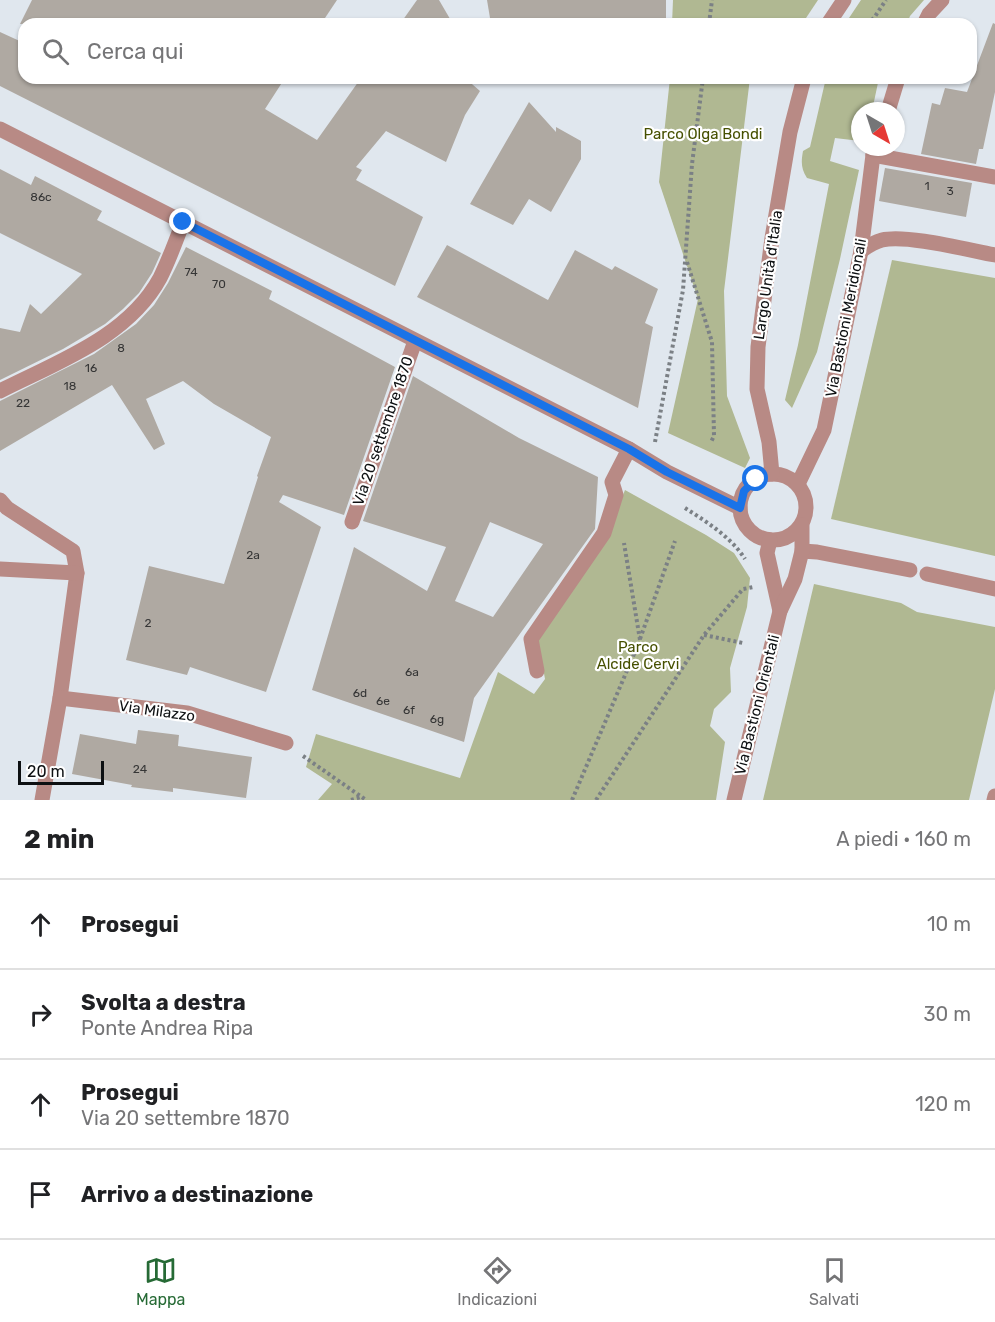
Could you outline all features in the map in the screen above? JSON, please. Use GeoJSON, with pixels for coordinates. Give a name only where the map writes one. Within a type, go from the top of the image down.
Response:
{"type":"FeatureCollection","features":[{"type":"Feature","properties":{"kind":"street"},"geometry":{"type":"LineString","coordinates":[[832,18],[844,0]]}},
{"type":"Feature","properties":{"kind":"street"},"geometry":{"type":"LineString","coordinates":[[926,18],[942,0]]}},
{"type":"Feature","properties":{"kind":"street","name":"Largo Unità d'Italia"},"geometry":{"type":"LineString","coordinates":[[772,474],[770,442],[757,389],[758,346],[772,238],[790,132],[802,84]]}},
{"type":"Feature","properties":{"kind":"street"},"geometry":{"type":"LineString","coordinates":[[891,102],[896,84]]}},
{"type":"Feature","properties":{"kind":"street","name":"Via 20 settembre 1870"},"geometry":{"type":"LineString","coordinates":[[0,129],[629,449],[667,472],[740,508]]}},
{"type":"Feature","properties":{"kind":"street","name":"Via Bastioni Meridionali"},"geometry":{"type":"LineString","coordinates":[[798,484],[824,430],[861,251],[874,156]]}},
{"type":"Feature","properties":{"kind":"street"},"geometry":{"type":"LineString","coordinates":[[898,156],[995,177]]}},
{"type":"Feature","properties":{"kind":"street"},"geometry":{"type":"LineString","coordinates":[[0,391],[92,345],[116,329],[146,298],[160,279],[183,222]]}},
{"type":"Feature","properties":{"kind":"street"},"geometry":{"type":"LineString","coordinates":[[861,251],[884,240],[901,239],[995,255]]}},
{"type":"Feature","properties":{"kind":"street","name":"Via 20 settembre 1870"},"geometry":{"type":"LineString","coordinates":[[352,522],[415,340]]}},
{"type":"Feature","properties":{"kind":"street"},"geometry":{"type":"LineString","coordinates":[[537,671],[531,639],[603,533],[616,495],[612,482],[629,449]]}},
{"type":"Feature","properties":{"kind":"street"},"geometry":{"type":"LineString","coordinates":[[772,474],[782,475],[798,484],[806,499],[806,517],[802,525],[788,537],[770,540],[755,535],[749,530],[741,517],[740,508],[744,491],[749,484],[764,475],[772,474]]}},
{"type":"Feature","properties":{"kind":"street"},"geometry":{"type":"LineString","coordinates":[[0,500],[7,508],[73,551],[77,573],[60,698],[42,800]]}},
{"type":"Feature","properties":{"kind":"street"},"geometry":{"type":"LineString","coordinates":[[780,611],[795,579],[802,551],[802,525]]}},
{"type":"Feature","properties":{"kind":"street"},"geometry":{"type":"LineString","coordinates":[[770,540],[767,553],[780,611]]}},
{"type":"Feature","properties":{"kind":"street"},"geometry":{"type":"LineString","coordinates":[[802,551],[910,570]]}},
{"type":"Feature","properties":{"kind":"street"},"geometry":{"type":"LineString","coordinates":[[0,569],[77,573]]}},
{"type":"Feature","properties":{"kind":"street"},"geometry":{"type":"LineString","coordinates":[[927,574],[995,589]]}},
{"type":"Feature","properties":{"kind":"street","name":"Via Bastioni Orientali"},"geometry":{"type":"LineString","coordinates":[[734,800],[780,611]]}},
{"type":"Feature","properties":{"kind":"street","name":"Via Milazzo"},"geometry":{"type":"LineString","coordinates":[[60,698],[187,713],[286,743]]}},
{"type":"Feature","properties":{"kind":"path"},"geometry":{"type":"LineString","coordinates":[[710,18],[712,0]]}},
{"type":"Feature","properties":{"kind":"path"},"geometry":{"type":"LineString","coordinates":[[874,18],[886,0]]}},
{"type":"Feature","properties":{"kind":"path"},"geometry":{"type":"LineString","coordinates":[[656,439],[683,290],[692,164],[702,84]]}},
{"type":"Feature","properties":{"kind":"path"},"geometry":{"type":"LineString","coordinates":[[686,258],[712,342],[714,436],[711,442]]}},
{"type":"Feature","properties":{"kind":"path"},"geometry":{"type":"LineString","coordinates":[[623,540],[640,640]]}},
{"type":"Feature","properties":{"kind":"path"},"geometry":{"type":"LineString","coordinates":[[573,800],[640,640],[675,541]]}},
{"type":"Feature","properties":{"kind":"path"},"geometry":{"type":"LineString","coordinates":[[596,800],[704,635],[743,589],[756,587]]}},
{"type":"Feature","properties":{"kind":"path"},"geometry":{"type":"LineString","coordinates":[[704,635],[743,643]]}},
{"type":"Feature","properties":{"kind":"path"},"geometry":{"type":"LineString","coordinates":[[286,743],[364,798]]}},
{"type":"Feature","properties":{"kind":"path"},"geometry":{"type":"LineString","coordinates":[[351,800],[364,798]]}},
{"type":"Feature","properties":{"kind":"green space"},"geometry":{"type":"Polygon","coordinates":[[[673,0],[818,0],[806,18],[672,18],[673,0]]]}},
{"type":"Feature","properties":{"kind":"green space"},"geometry":{"type":"Polygon","coordinates":[[[861,0],[924,0],[909,18],[849,18],[861,0]]]}},
{"type":"Feature","properties":{"kind":"green space","name":"Parco Olga Bondi"},"geometry":{"type":"Polygon","coordinates":[[[669,84],[749,84],[724,291],[727,396],[750,458],[745,468],[668,433],[698,299],[659,182],[669,84]]]}},
{"type":"Feature","properties":{"kind":"green space"},"geometry":{"type":"Polygon","coordinates":[[[825,84],[878,84],[874,102],[851,102],[851,140],[835,138],[830,161],[859,170],[817,352],[792,408],[785,400],[829,184],[807,178],[803,168],[803,151],[810,147],[825,84]]]}},
{"type":"Feature","properties":{"kind":"green space"},"geometry":{"type":"Polygon","coordinates":[[[892,260],[995,278],[995,556],[831,519],[892,260]]]}},
{"type":"Feature","properties":{"kind":"green space","name":"Parco Alcide Cervi"},"geometry":{"type":"Polygon","coordinates":[[[625,490],[734,553],[750,578],[747,607],[730,668],[731,692],[714,709],[710,726],[725,742],[716,800],[318,800],[332,784],[306,767],[316,734],[460,778],[498,672],[534,694],[545,679],[538,639],[604,542],[625,490]]]}},
{"type":"Feature","properties":{"kind":"green space"},"geometry":{"type":"Polygon","coordinates":[[[814,584],[901,603],[917,612],[995,627],[995,689],[969,800],[763,800],[814,584]]]}},
{"type":"Feature","properties":{"kind":"building"},"geometry":{"type":"Polygon","coordinates":[[[32,0],[337,0],[325,18],[23,18],[32,0]]]}},
{"type":"Feature","properties":{"kind":"building"},"geometry":{"type":"Polygon","coordinates":[[[417,0],[439,0],[450,18],[404,18],[417,0]]]}},
{"type":"Feature","properties":{"kind":"building"},"geometry":{"type":"Polygon","coordinates":[[[487,0],[666,0],[666,18],[490,18],[487,0]]]}},
{"type":"Feature","properties":{"kind":"building"},"geometry":{"type":"Polygon","coordinates":[[[993,23],[995,24],[995,92],[983,149],[979,149],[976,164],[921,154],[932,103],[940,105],[945,88],[967,92],[970,84],[977,84],[977,65],[993,23]]]}},
{"type":"Feature","properties":{"kind":"building"},"geometry":{"type":"Polygon","coordinates":[[[0,32],[18,40],[18,84],[281,84],[265,109],[317,140],[357,84],[472,84],[480,91],[465,115],[446,162],[386,131],[356,167],[362,170],[356,180],[423,217],[395,286],[0,86],[0,32]]]}},
{"type":"Feature","properties":{"kind":"building"},"geometry":{"type":"Polygon","coordinates":[[[529,102],[556,132],[556,127],[581,141],[581,159],[551,212],[529,199],[513,225],[470,204],[529,102]]]}},
{"type":"Feature","properties":{"kind":"building"},"geometry":{"type":"Polygon","coordinates":[[[885,168],[972,183],[966,217],[879,201],[885,168]]]}},
{"type":"Feature","properties":{"kind":"building"},"geometry":{"type":"Polygon","coordinates":[[[0,169],[31,185],[35,176],[102,211],[97,220],[161,253],[139,293],[105,324],[63,349],[0,380],[0,328],[20,332],[30,304],[41,314],[82,274],[0,233],[0,169]]]}},
{"type":"Feature","properties":{"kind":"building"},"geometry":{"type":"Polygon","coordinates":[[[447,245],[548,300],[575,250],[612,270],[615,266],[658,289],[645,323],[653,327],[638,408],[417,297],[447,245]]]}},
{"type":"Feature","properties":{"kind":"building"},"geometry":{"type":"Polygon","coordinates":[[[186,247],[272,291],[269,299],[395,367],[344,515],[283,495],[279,502],[321,527],[266,692],[190,667],[187,675],[126,660],[149,566],[224,584],[271,437],[214,404],[183,381],[146,399],[165,444],[154,450],[112,385],[0,451],[0,401],[94,354],[136,324],[154,305],[186,247]]]}},
{"type":"Feature","properties":{"kind":"building"},"geometry":{"type":"Polygon","coordinates":[[[413,376],[519,438],[598,477],[595,529],[474,698],[464,742],[312,690],[354,547],[427,591],[446,547],[363,521],[413,376]],[[490,522],[455,601],[493,617],[543,544],[490,522]]]}},
{"type":"Feature","properties":{"kind":"building"},"geometry":{"type":"Polygon","coordinates":[[[138,730],[179,735],[178,746],[252,757],[246,798],[173,788],[173,792],[131,787],[132,785],[72,774],[80,734],[136,744],[138,730]]]}},
{"type":"Feature","properties":{"kind":"route"},"geometry":{"type":"LineString","coordinates":[[183,222],[740,508],[744,491],[756,479]]}}]}
